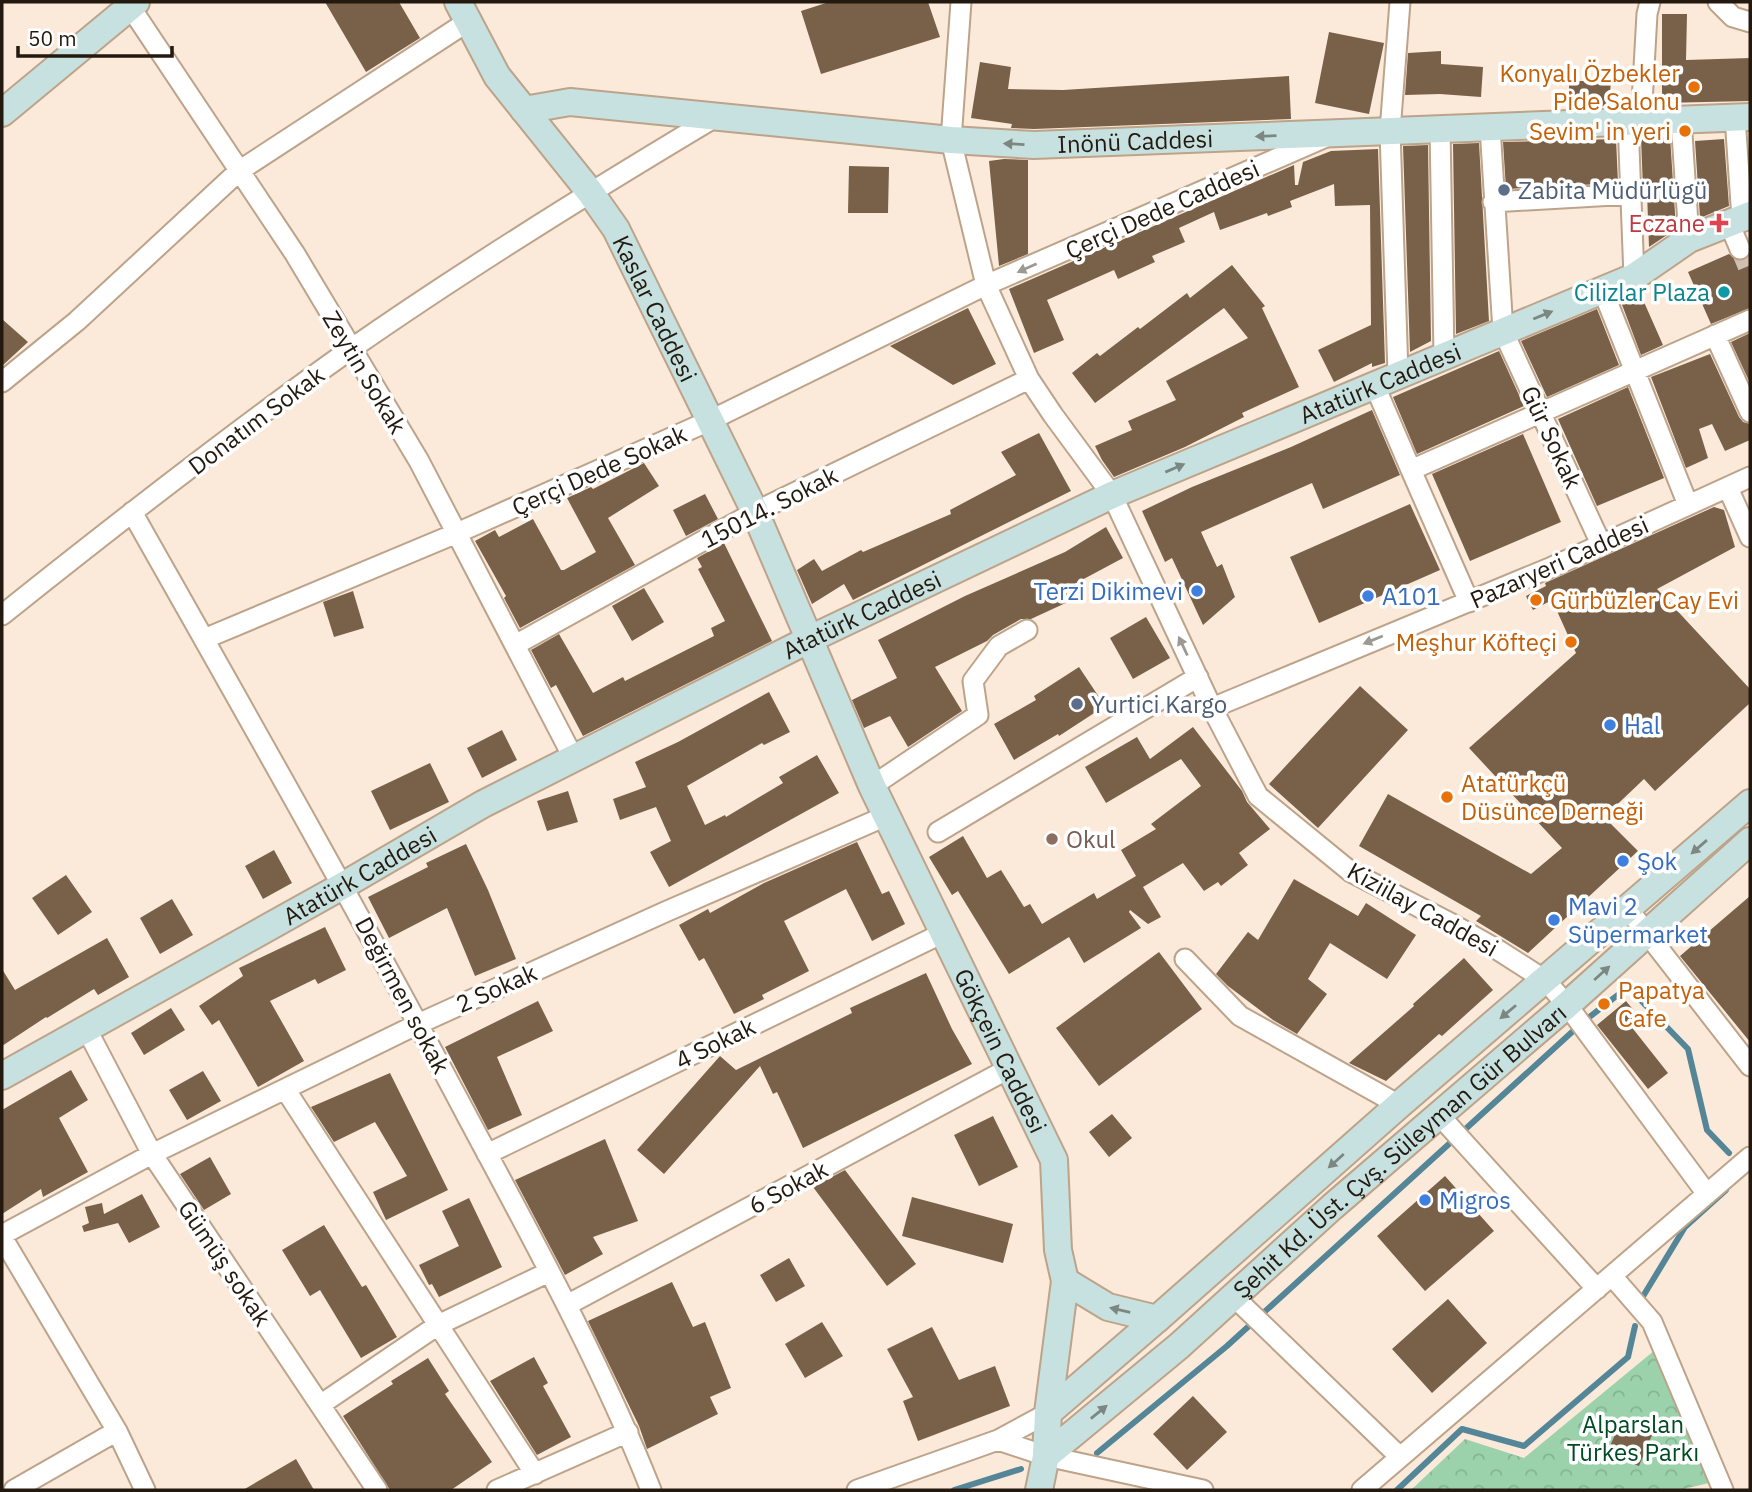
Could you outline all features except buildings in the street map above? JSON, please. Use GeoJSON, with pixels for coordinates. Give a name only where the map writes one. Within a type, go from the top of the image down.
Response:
{"type":"FeatureCollection","features":[{"type":"Feature","properties":{"kind":"street","name":"Kiziilay Caddesi"},"geometry":{"type":"LineString","coordinates":[[961,2],[951,141],[986,285],[1029,379],[1112,495],[1212,708],[1258,796],[1351,872],[1452,924],[1545,980],[1578,1020],[1707,1194]]}},
{"type":"Feature","properties":{"kind":"street"},"geometry":{"type":"LineString","coordinates":[[1400,2],[1390,131],[1386,379],[1411,470],[1469,602]]}},
{"type":"Feature","properties":{"kind":"street"},"geometry":{"type":"LineString","coordinates":[[1634,277],[1632,194],[1635,121],[1650,2]]}},
{"type":"Feature","properties":{"kind":"street"},"geometry":{"type":"LineString","coordinates":[[1718,2],[1733,17],[1750,22]]}},
{"type":"Feature","properties":{"kind":"street"},"geometry":{"type":"LineString","coordinates":[[2,113],[131,3]]}},
{"type":"Feature","properties":{"kind":"street","name":"Zeytin Sokak"},"geometry":{"type":"LineString","coordinates":[[131,3],[295,254],[419,461],[574,759]]}},
{"type":"Feature","properties":{"kind":"street"},"geometry":{"type":"LineString","coordinates":[[2,382],[77,321],[239,171],[463,12]]}},
{"type":"Feature","properties":{"kind":"street","name":"Kaslar Caddesi"},"geometry":{"type":"LineString","coordinates":[[463,12],[497,76],[590,192],[615,229],[755,512],[810,639]]}},
{"type":"Feature","properties":{"kind":"street","name":"Inönü Caddesi"},"geometry":{"type":"LineString","coordinates":[[524,110],[570,102],[951,141],[1034,145],[1743,117]]}},
{"type":"Feature","properties":{"kind":"street","name":"Donatım Sokak"},"geometry":{"type":"LineString","coordinates":[[2,615],[132,512],[351,349],[590,192],[717,116]]}},
{"type":"Feature","properties":{"kind":"street"},"geometry":{"type":"LineString","coordinates":[[1740,249],[1743,117]]}},
{"type":"Feature","properties":{"kind":"street"},"geometry":{"type":"LineString","coordinates":[[1681,119],[1689,239]]}},
{"type":"Feature","properties":{"kind":"street"},"geometry":{"type":"LineString","coordinates":[[1490,127],[1503,331]]}},
{"type":"Feature","properties":{"kind":"street"},"geometry":{"type":"LineString","coordinates":[[1440,129],[1444,355]]}},
{"type":"Feature","properties":{"kind":"street","name":"Çerçi Dede Caddesi"},"geometry":{"type":"LineString","coordinates":[[986,285],[1337,133]]}},
{"type":"Feature","properties":{"kind":"street"},"geometry":{"type":"LineString","coordinates":[[1493,202],[1632,194]]}},
{"type":"Feature","properties":{"kind":"street","name":"Atatürk Caddesi"},"geometry":{"type":"LineString","coordinates":[[2,1076],[483,804],[810,639],[1112,495],[1634,277],[1689,239],[1740,219]]}},
{"type":"Feature","properties":{"kind":"street","name":"Çerçi Dede Sokak"},"geometry":{"type":"LineString","coordinates":[[204,639],[457,533],[709,421],[986,285]]}},
{"type":"Feature","properties":{"kind":"street"},"geometry":{"type":"LineString","coordinates":[[1603,290],[1688,505]]}},
{"type":"Feature","properties":{"kind":"street"},"geometry":{"type":"LineString","coordinates":[[1411,470],[1750,320]]}},
{"type":"Feature","properties":{"kind":"street","name":"Gür Sokak"},"geometry":{"type":"LineString","coordinates":[[1503,331],[1601,544]]}},
{"type":"Feature","properties":{"kind":"street"},"geometry":{"type":"LineString","coordinates":[[1715,335],[1750,412]]}},
{"type":"Feature","properties":{"kind":"street","name":"15014. Sokak"},"geometry":{"type":"LineString","coordinates":[[514,645],[755,512],[1029,379]]}},
{"type":"Feature","properties":{"kind":"street","name":"Pazaryeri Caddesi"},"geometry":{"type":"LineString","coordinates":[[1212,708],[1469,602],[1750,477]]}},
{"type":"Feature","properties":{"kind":"street"},"geometry":{"type":"LineString","coordinates":[[1728,488],[1750,537]]}},
{"type":"Feature","properties":{"kind":"street","name":"Değirmen sokak"},"geometry":{"type":"LineString","coordinates":[[132,512],[344,885],[550,1272],[628,1432],[651,1490]]}},
{"type":"Feature","properties":{"kind":"street"},"geometry":{"type":"LineString","coordinates":[[872,786],[978,715],[973,681],[999,646],[1027,630]]}},
{"type":"Feature","properties":{"kind":"street","name":"Gökçein Caddesi"},"geometry":{"type":"LineString","coordinates":[[810,639],[886,816],[1054,1160],[1058,1250],[1065,1281],[1048,1413],[1046,1456],[1039,1490]]}},
{"type":"Feature","properties":{"kind":"street"},"geometry":{"type":"LineString","coordinates":[[938,832],[1198,677]]}},
{"type":"Feature","properties":{"kind":"street","name":"Şehit Kd. Üst. Çvş. Süleyman Gür Bulvarı"},"geometry":{"type":"LineString","coordinates":[[1048,1413],[1399,1105],[1750,803]]}},
{"type":"Feature","properties":{"kind":"street","name":"2 Sokak"},"geometry":{"type":"LineString","coordinates":[[2,1236],[152,1154],[418,1024],[886,816]]}},
{"type":"Feature","properties":{"kind":"street","name":"Şehit Kd. Üst. Çvş. Süleyman Gür Bulvarı"},"geometry":{"type":"LineString","coordinates":[[1046,1456],[1170,1354],[1241,1303],[1332,1207],[1578,1020],[1647,934],[1750,841]]}},
{"type":"Feature","properties":{"kind":"street"},"geometry":{"type":"LineString","coordinates":[[1628,909],[1750,1066]]}},
{"type":"Feature","properties":{"kind":"street","name":"4 Sokak"},"geometry":{"type":"LineString","coordinates":[[487,1154],[943,933]]}},
{"type":"Feature","properties":{"kind":"street"},"geometry":{"type":"LineString","coordinates":[[1185,959],[1240,1016],[1399,1105]]}},
{"type":"Feature","properties":{"kind":"street","name":"Gümüş sokak"},"geometry":{"type":"LineString","coordinates":[[86,1027],[152,1154],[377,1490]]}},
{"type":"Feature","properties":{"kind":"street","name":"6 Sokak"},"geometry":{"type":"LineString","coordinates":[[567,1305],[1008,1069]]}},
{"type":"Feature","properties":{"kind":"street"},"geometry":{"type":"LineString","coordinates":[[285,1088],[535,1474]]}},
{"type":"Feature","properties":{"kind":"street"},"geometry":{"type":"LineString","coordinates":[[1444,1120],[1597,1289]]}},
{"type":"Feature","properties":{"kind":"street"},"geometry":{"type":"LineString","coordinates":[[1362,1490],[1750,1157]]}},
{"type":"Feature","properties":{"kind":"street"},"geometry":{"type":"LineString","coordinates":[[2,1236],[117,1432],[145,1490]]}},
{"type":"Feature","properties":{"kind":"street"},"geometry":{"type":"LineString","coordinates":[[320,1405],[439,1325],[550,1272]]}},
{"type":"Feature","properties":{"kind":"street"},"geometry":{"type":"LineString","coordinates":[[1612,1276],[1652,1322],[1717,1489]]}},
{"type":"Feature","properties":{"kind":"street"},"geometry":{"type":"LineString","coordinates":[[1065,1281],[1108,1307],[1157,1318]]}},
{"type":"Feature","properties":{"kind":"street"},"geometry":{"type":"LineString","coordinates":[[1241,1303],[1400,1457]]}},
{"type":"Feature","properties":{"kind":"street"},"geometry":{"type":"LineString","coordinates":[[857,1490],[998,1440],[1048,1413]]}},
{"type":"Feature","properties":{"kind":"street"},"geometry":{"type":"LineString","coordinates":[[14,1490],[117,1432]]}},
{"type":"Feature","properties":{"kind":"street"},"geometry":{"type":"LineString","coordinates":[[497,1490],[628,1432]]}},
{"type":"Feature","properties":{"kind":"street"},"geometry":{"type":"LineString","coordinates":[[998,1440],[1046,1456],[1203,1490]]}},
{"type":"Feature","properties":{"kind":"green space","name":"Alparslan Türkes Parkı"},"geometry":{"type":"Polygon","coordinates":[[[1655,1350],[1709,1483],[1679,1490],[1411,1490],[1465,1439],[1524,1458],[1655,1350]]]}},
{"type":"Feature","properties":{"kind":"waterway"},"geometry":{"type":"LineString","coordinates":[[1097,1453],[1227,1346],[1583,1022],[1628,987],[1688,1049],[1707,1130],[1729,1153]]}},
{"type":"Feature","properties":{"kind":"waterway"},"geometry":{"type":"LineString","coordinates":[[1642,1298],[1685,1227],[1726,1190]]}},
{"type":"Feature","properties":{"kind":"waterway"},"geometry":{"type":"LineString","coordinates":[[1397,1490],[1462,1429],[1524,1446],[1628,1357],[1635,1326]]}},
{"type":"Feature","properties":{"kind":"waterway"},"geometry":{"type":"LineString","coordinates":[[954,1490],[1021,1469]]}},
{"type":"Feature","properties":{"kind":"tunnel"},"geometry":{"type":"LineString","coordinates":[[1740,249],[1750,273]]}},
{"type":"Feature","properties":{"kind":"place","name":"Konyalı Özbekler Pide Salonu"},"geometry":{"type":"Point","coordinates":[1694,87]}},
{"type":"Feature","properties":{"kind":"place","name":"Sevim' in yeri"},"geometry":{"type":"Point","coordinates":[1685,131]}},
{"type":"Feature","properties":{"kind":"place","name":"Zabita Müdürlügü"},"geometry":{"type":"Point","coordinates":[1504,190]}},
{"type":"Feature","properties":{"kind":"place","name":"Eczane"},"geometry":{"type":"Point","coordinates":[1719,223]}},
{"type":"Feature","properties":{"kind":"place","name":"Cilizlar Plaza"},"geometry":{"type":"Point","coordinates":[1724,292]}},
{"type":"Feature","properties":{"kind":"place","name":"Terzi Dikimevi"},"geometry":{"type":"Point","coordinates":[1197,591]}},
{"type":"Feature","properties":{"kind":"place","name":"A101"},"geometry":{"type":"Point","coordinates":[1368,596]}},
{"type":"Feature","properties":{"kind":"place","name":"Gürbüzler Cay Evi"},"geometry":{"type":"Point","coordinates":[1536,600]}},
{"type":"Feature","properties":{"kind":"place","name":"Meşhur Köfteçi"},"geometry":{"type":"Point","coordinates":[1571,642]}},
{"type":"Feature","properties":{"kind":"place","name":"Yurtici Kargo"},"geometry":{"type":"Point","coordinates":[1077,704]}},
{"type":"Feature","properties":{"kind":"place","name":"Hal"},"geometry":{"type":"Point","coordinates":[1610,725]}},
{"type":"Feature","properties":{"kind":"place","name":"Atatürkçü Düsünce Derneği"},"geometry":{"type":"Point","coordinates":[1447,797]}},
{"type":"Feature","properties":{"kind":"place","name":"Okul"},"geometry":{"type":"Point","coordinates":[1052,839]}},
{"type":"Feature","properties":{"kind":"place","name":"Şok"},"geometry":{"type":"Point","coordinates":[1623,861]}},
{"type":"Feature","properties":{"kind":"place","name":"Mavi 2 Süpermarket"},"geometry":{"type":"Point","coordinates":[1554,920]}},
{"type":"Feature","properties":{"kind":"place","name":"Papatya Cafe"},"geometry":{"type":"Point","coordinates":[1604,1004]}},
{"type":"Feature","properties":{"kind":"place","name":"Migros"},"geometry":{"type":"Point","coordinates":[1425,1200]}}]}
